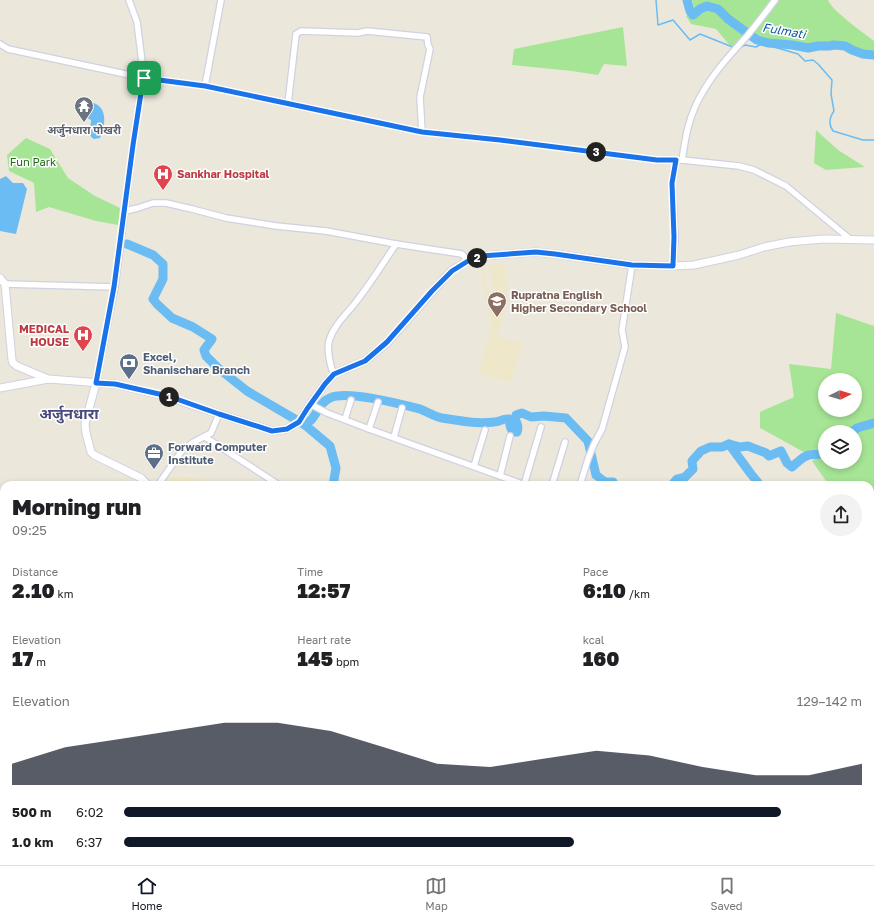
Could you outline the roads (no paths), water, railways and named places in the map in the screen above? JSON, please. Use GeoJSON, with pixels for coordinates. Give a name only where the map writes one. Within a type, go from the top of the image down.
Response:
{"type":"FeatureCollection","features":[{"type":"Feature","properties":{"kind":"street"},"geometry":{"type":"LineString","coordinates":[[129,0],[137,22],[144,78],[133,145],[114,287],[96,383],[85,424],[91,452],[94,455],[141,478],[144,481]]}},
{"type":"Feature","properties":{"kind":"street"},"geometry":{"type":"LineString","coordinates":[[205,86],[221,0]]}},
{"type":"Feature","properties":{"kind":"street"},"geometry":{"type":"LineString","coordinates":[[673,266],[674,231],[672,183],[695,107],[707,84],[776,0]]}},
{"type":"Feature","properties":{"kind":"street"},"geometry":{"type":"LineString","coordinates":[[288,104],[296,34],[301,31],[367,31],[427,36],[430,49],[420,98],[422,132]]}},
{"type":"Feature","properties":{"kind":"street"},"geometry":{"type":"LineString","coordinates":[[0,44],[8,49],[144,78],[205,86],[422,132],[500,140],[657,160],[679,160],[739,166],[754,170],[786,186],[850,239]]}},
{"type":"Feature","properties":{"kind":"street"},"geometry":{"type":"LineString","coordinates":[[125,211],[153,203],[166,203],[226,218],[276,226],[326,231],[462,254],[468,261]]}},
{"type":"Feature","properties":{"kind":"street"},"geometry":{"type":"LineString","coordinates":[[0,388],[48,380],[115,384],[168,396],[272,431],[287,429],[299,422],[310,404],[334,374],[365,361],[387,342],[432,291],[452,271],[468,261],[481,256],[536,252],[632,265],[673,266],[694,265],[789,242],[823,239],[874,240]]}},
{"type":"Feature","properties":{"kind":"street"},"geometry":{"type":"LineString","coordinates":[[334,374],[328,343],[330,336],[339,321],[359,299],[396,244]]}},
{"type":"Feature","properties":{"kind":"street"},"geometry":{"type":"LineString","coordinates":[[581,481],[594,444],[602,429],[625,347],[622,330],[632,265]]}},
{"type":"Feature","properties":{"kind":"street"},"geometry":{"type":"LineString","coordinates":[[48,380],[13,363],[2,295],[2,281],[114,287]]}},
{"type":"Feature","properties":{"kind":"street"},"geometry":{"type":"LineString","coordinates":[[345,419],[351,400]]}},
{"type":"Feature","properties":{"kind":"street"},"geometry":{"type":"LineString","coordinates":[[369,429],[378,402]]}},
{"type":"Feature","properties":{"kind":"street"},"geometry":{"type":"LineString","coordinates":[[310,404],[369,429],[514,481]]}},
{"type":"Feature","properties":{"kind":"street"},"geometry":{"type":"LineString","coordinates":[[394,437],[402,408]]}},
{"type":"Feature","properties":{"kind":"street"},"geometry":{"type":"LineString","coordinates":[[161,481],[181,452],[192,443],[211,433],[219,414]]}},
{"type":"Feature","properties":{"kind":"street"},"geometry":{"type":"LineString","coordinates":[[526,481],[541,427]]}},
{"type":"Feature","properties":{"kind":"street"},"geometry":{"type":"LineString","coordinates":[[474,466],[485,430]]}},
{"type":"Feature","properties":{"kind":"street"},"geometry":{"type":"LineString","coordinates":[[500,476],[510,436]]}},
{"type":"Feature","properties":{"kind":"street"},"geometry":{"type":"LineString","coordinates":[[205,437],[273,481]]}},
{"type":"Feature","properties":{"kind":"street"},"geometry":{"type":"LineString","coordinates":[[553,481],[565,442]]}},
{"type":"Feature","properties":{"kind":"water"},"geometry":{"type":"Polygon","coordinates":[[[91,102],[100,107],[104,117],[104,127],[100,138],[94,139],[89,133],[91,120],[85,117],[82,112],[84,106],[91,102]]]}},
{"type":"Feature","properties":{"kind":"water"},"geometry":{"type":"Polygon","coordinates":[[[6,176],[13,183],[23,183],[27,189],[16,234],[0,231],[0,179],[6,176]]]}},
{"type":"Feature","properties":{"kind":"waterway"},"geometry":{"type":"LineString","coordinates":[[656,0],[658,25],[673,20],[690,40],[700,34],[735,48]]}},
{"type":"Feature","properties":{"kind":"waterway","name":"Fulmati"},"geometry":{"type":"LineString","coordinates":[[687,0],[690,11],[693,15],[700,9],[707,6],[718,9],[728,19],[757,40],[768,43],[808,48],[834,45],[845,46],[863,54],[874,55]]}},
{"type":"Feature","properties":{"kind":"waterway"},"geometry":{"type":"LineString","coordinates":[[739,48],[745,45],[756,47],[765,42],[774,47],[798,54],[805,61],[813,60],[832,80],[831,94],[834,111],[831,116],[830,126],[833,131],[863,140],[874,140]]}},
{"type":"Feature","properties":{"kind":"waterway"},"geometry":{"type":"LineString","coordinates":[[127,244],[153,255],[163,264],[163,279],[153,299],[172,318],[193,327],[212,339],[204,350],[206,356],[218,368],[247,391],[305,425],[330,446],[336,468],[334,481]]}},
{"type":"Feature","properties":{"kind":"waterway"},"geometry":{"type":"LineString","coordinates":[[305,425],[312,419],[321,405],[330,398],[338,396],[361,397],[400,404],[420,409],[434,416],[455,420],[488,423],[509,419],[510,427],[514,432],[517,432],[518,429],[515,420],[516,415],[522,413],[531,417],[544,416],[566,418],[588,441],[596,475],[604,481]]}},
{"type":"Feature","properties":{"kind":"waterway"},"geometry":{"type":"LineString","coordinates":[[862,427],[874,423]]}},
{"type":"Feature","properties":{"kind":"waterway"},"geometry":{"type":"LineString","coordinates":[[729,444],[757,481]]}},
{"type":"Feature","properties":{"kind":"waterway"},"geometry":{"type":"LineString","coordinates":[[675,481],[677,479],[685,477],[693,469],[692,461],[701,451],[710,447],[722,447],[729,444],[740,447],[748,446],[766,453],[769,456],[781,451],[787,463],[792,467],[802,458],[811,454],[818,454]]}},
{"type":"Feature","properties":{"kind":"place","name":"अर्जुनधारा पोखरी"},"geometry":{"type":"Point","coordinates":[84,123]}},
{"type":"Feature","properties":{"kind":"place","name":"Sankhar Hospital"},"geometry":{"type":"Point","coordinates":[163,191]}},
{"type":"Feature","properties":{"kind":"place","name":"Rupratna English Higher Secondary School"},"geometry":{"type":"Point","coordinates":[497,318]}},
{"type":"Feature","properties":{"kind":"place","name":"MEDICAL HOUSE"},"geometry":{"type":"Point","coordinates":[83,352]}},
{"type":"Feature","properties":{"kind":"place","name":"Excel, Shanischare Branch"},"geometry":{"type":"Point","coordinates":[129,380]}},
{"type":"Feature","properties":{"kind":"place","name":"Forward Computer Institute"},"geometry":{"type":"Point","coordinates":[154,470]}},
{"type":"Feature","properties":{"kind":"district","name":"अर्जुनधारा"},"geometry":{"type":"Point","coordinates":[69,414]}},
{"type":"Feature","properties":{"kind":"park label","name":"Fun Park"},"geometry":{"type":"Point","coordinates":[33,162]}}]}
